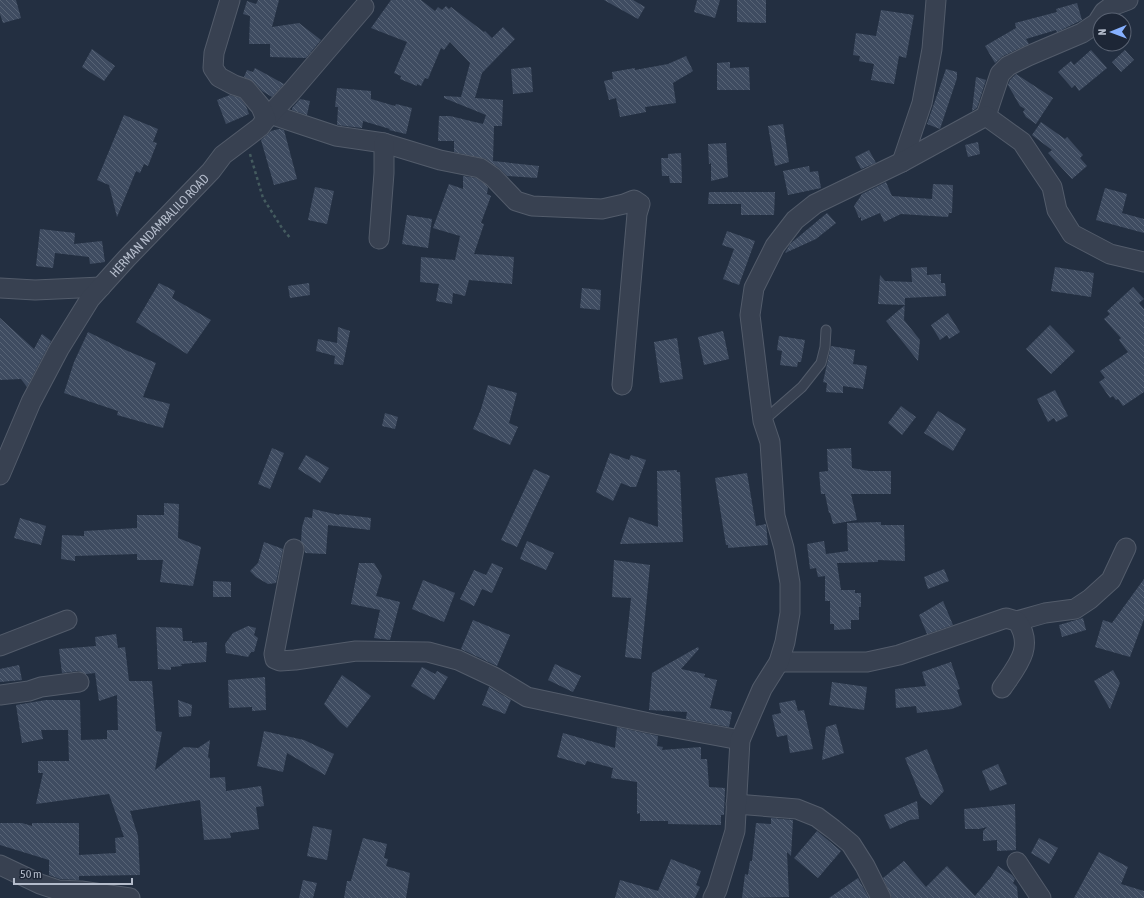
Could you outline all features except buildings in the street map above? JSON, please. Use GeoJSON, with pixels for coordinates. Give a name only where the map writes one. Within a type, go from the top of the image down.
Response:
{"type":"FeatureCollection","features":[{"type":"Feature","properties":{"kind":"street"},"geometry":{"type":"LineString","coordinates":[[230,0],[214,53],[214,68],[219,77],[234,85],[246,89],[268,116],[336,136],[384,143],[440,160],[480,168],[493,178],[516,201],[532,206],[602,209],[634,200],[640,204],[637,214],[622,385]]}},
{"type":"Feature","properties":{"kind":"street"},"geometry":{"type":"LineString","coordinates":[[902,162],[922,103],[932,49],[936,0]]}},
{"type":"Feature","properties":{"kind":"street"},"geometry":{"type":"LineString","coordinates":[[713,898],[717,890],[735,831],[740,740],[762,690],[779,662],[785,642],[790,613],[790,583],[784,548],[775,516],[770,442],[763,421],[750,315],[754,288],[775,246],[795,220],[815,204],[902,162],[986,116],[1000,74],[1008,66],[1082,33],[1097,23],[1104,12],[1112,6],[1128,0]]}},
{"type":"Feature","properties":{"kind":"street","name":"HERMAN NDAMBALILO ROAD"},"geometry":{"type":"LineString","coordinates":[[0,475],[31,402],[59,349],[90,299],[127,258],[211,171],[223,155],[260,127],[268,116],[292,92],[364,7]]}},
{"type":"Feature","properties":{"kind":"street"},"geometry":{"type":"LineString","coordinates":[[986,116],[1022,142],[1052,187],[1057,210],[1072,234],[1110,254],[1144,262]]}},
{"type":"Feature","properties":{"kind":"street"},"geometry":{"type":"LineString","coordinates":[[379,239],[384,173],[384,143]]}},
{"type":"Feature","properties":{"kind":"street"},"geometry":{"type":"LineString","coordinates":[[0,288],[35,290],[101,287]]}},
{"type":"Feature","properties":{"kind":"street"},"geometry":{"type":"LineString","coordinates":[[779,662],[867,662],[899,655],[1006,618],[1017,621],[1045,613],[1075,609],[1090,599],[1111,580],[1126,548]]}},
{"type":"Feature","properties":{"kind":"street"},"geometry":{"type":"LineString","coordinates":[[294,549],[274,654],[276,659],[280,661],[356,651],[428,652],[458,660],[494,677],[527,697],[654,724],[740,740]]}},
{"type":"Feature","properties":{"kind":"street"},"geometry":{"type":"LineString","coordinates":[[0,646],[67,620]]}},
{"type":"Feature","properties":{"kind":"street"},"geometry":{"type":"LineString","coordinates":[[1002,688],[1020,662],[1026,646],[1024,630],[1017,621]]}},
{"type":"Feature","properties":{"kind":"street"},"geometry":{"type":"LineString","coordinates":[[0,695],[78,682]]}},
{"type":"Feature","properties":{"kind":"street"},"geometry":{"type":"LineString","coordinates":[[736,804],[797,809],[817,817],[851,844],[865,866],[881,898]]}},
{"type":"Feature","properties":{"kind":"street"},"geometry":{"type":"LineString","coordinates":[[1017,862],[1041,898]]}},
{"type":"Feature","properties":{"kind":"street"},"geometry":{"type":"LineString","coordinates":[[0,865],[40,884],[58,890],[81,891],[130,898]]}},
{"type":"Feature","properties":{"kind":"lane"},"geometry":{"type":"LineString","coordinates":[[763,421],[802,387],[821,363],[825,347],[826,330]]}},
{"type":"Feature","properties":{"kind":"path"},"geometry":{"type":"LineString","coordinates":[[246,138],[263,198],[291,240]]}}]}
